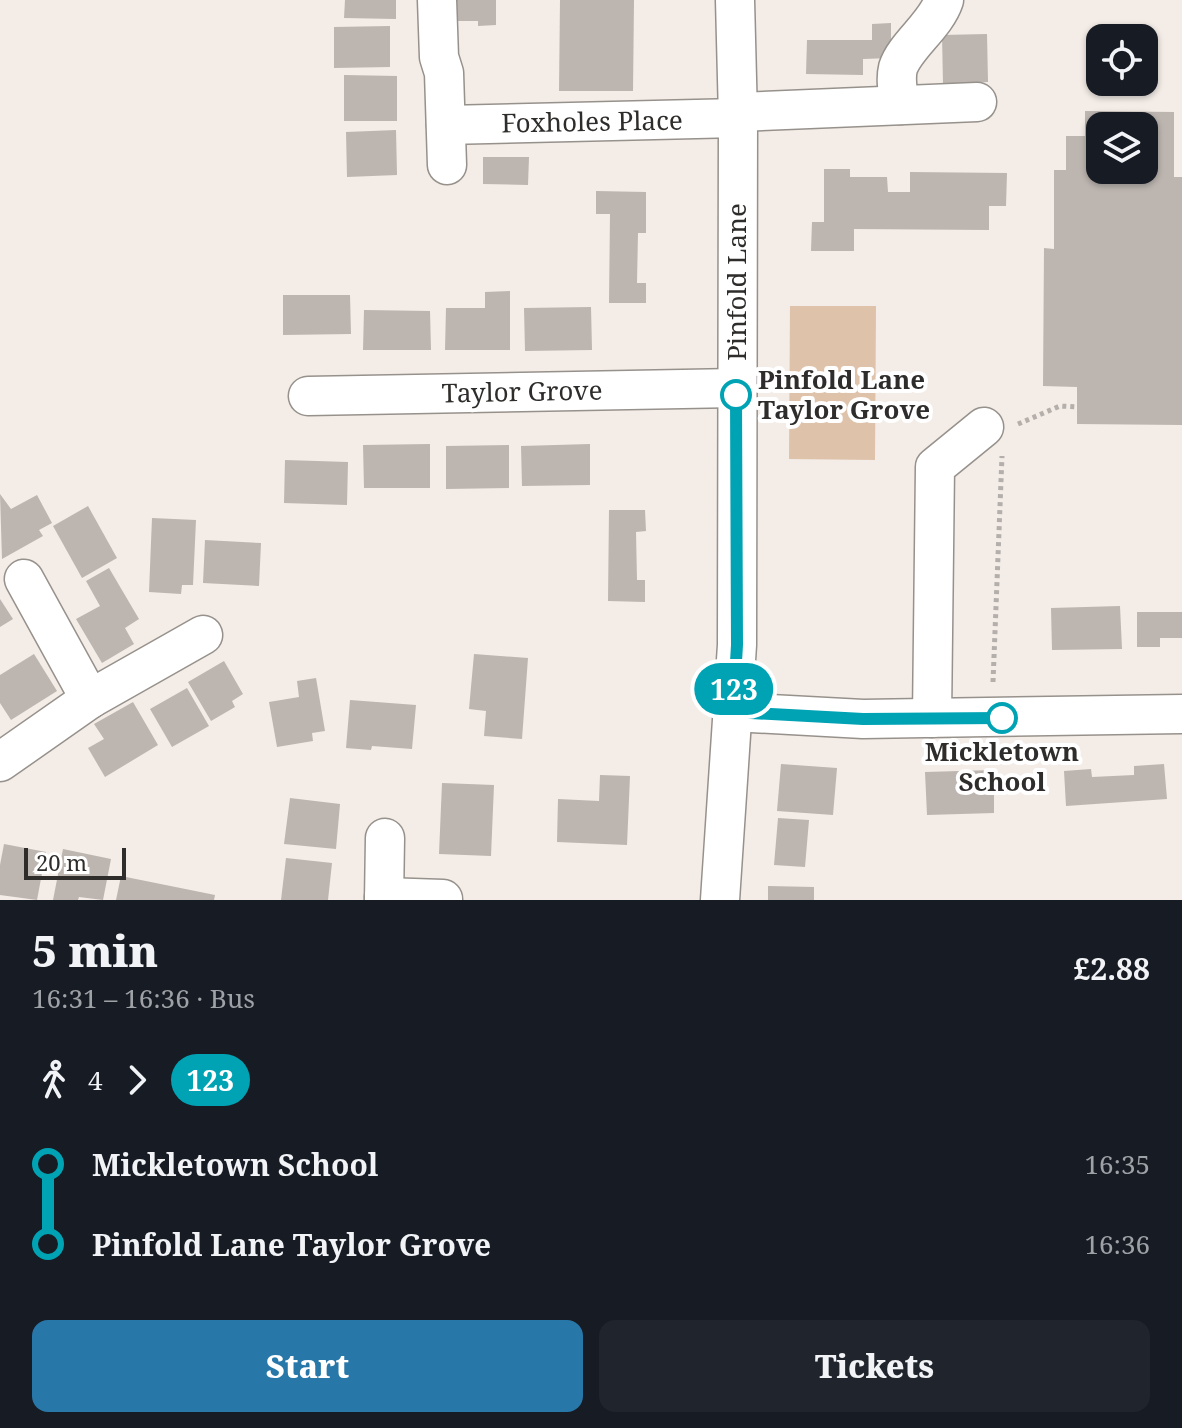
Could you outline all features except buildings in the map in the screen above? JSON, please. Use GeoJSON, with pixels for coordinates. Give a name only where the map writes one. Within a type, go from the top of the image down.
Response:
{"type":"FeatureCollection","features":[{"type":"Feature","properties":{"kind":"street"},"geometry":{"type":"LineString","coordinates":[[437,0],[439,57],[444,73],[447,165]]}},
{"type":"Feature","properties":{"kind":"street","name":"Pinfold Lane"},"geometry":{"type":"LineString","coordinates":[[720,900],[737,645],[738,115],[735,0]]}},
{"type":"Feature","properties":{"kind":"street"},"geometry":{"type":"LineString","coordinates":[[900,105],[897,83],[899,65],[943,1]]}},
{"type":"Feature","properties":{"kind":"street","name":"Foxholes Place"},"geometry":{"type":"LineString","coordinates":[[446,125],[738,115],[977,102]]}},
{"type":"Feature","properties":{"kind":"street","name":"Taylor Grove"},"geometry":{"type":"LineString","coordinates":[[308,396],[736,388]]}},
{"type":"Feature","properties":{"kind":"street"},"geometry":{"type":"LineString","coordinates":[[932,718],[935,467],[1001,432]]}},
{"type":"Feature","properties":{"kind":"street"},"geometry":{"type":"LineString","coordinates":[[24,579],[90,699]]}},
{"type":"Feature","properties":{"kind":"street"},"geometry":{"type":"LineString","coordinates":[[0,762],[90,699],[203,635]]}},
{"type":"Feature","properties":{"kind":"street"},"geometry":{"type":"LineString","coordinates":[[733,712],[863,719],[1182,714]]}},
{"type":"Feature","properties":{"kind":"street"},"geometry":{"type":"LineString","coordinates":[[385,838],[384,898],[443,899]]}},
{"type":"Feature","properties":{"kind":"path"},"geometry":{"type":"LineString","coordinates":[[992,718],[1001,432],[1060,406],[1077,407]]}},
{"type":"Feature","properties":{"kind":"shaded area"},"geometry":{"type":"Polygon","coordinates":[[[790,306],[876,306],[875,460],[789,459],[790,306]]]}},
{"type":"Feature","properties":{"kind":"bus line","name":"123"},"geometry":{"type":"LineString","coordinates":[[736,395],[737,645],[733,712],[863,719],[1002,718]]}},
{"type":"Feature","properties":{"kind":"place","name":"Pinfold Lane Taylor Grove"},"geometry":{"type":"Point","coordinates":[736,395]}},
{"type":"Feature","properties":{"kind":"place","name":"Mickletown School"},"geometry":{"type":"Point","coordinates":[1002,718]}}]}
